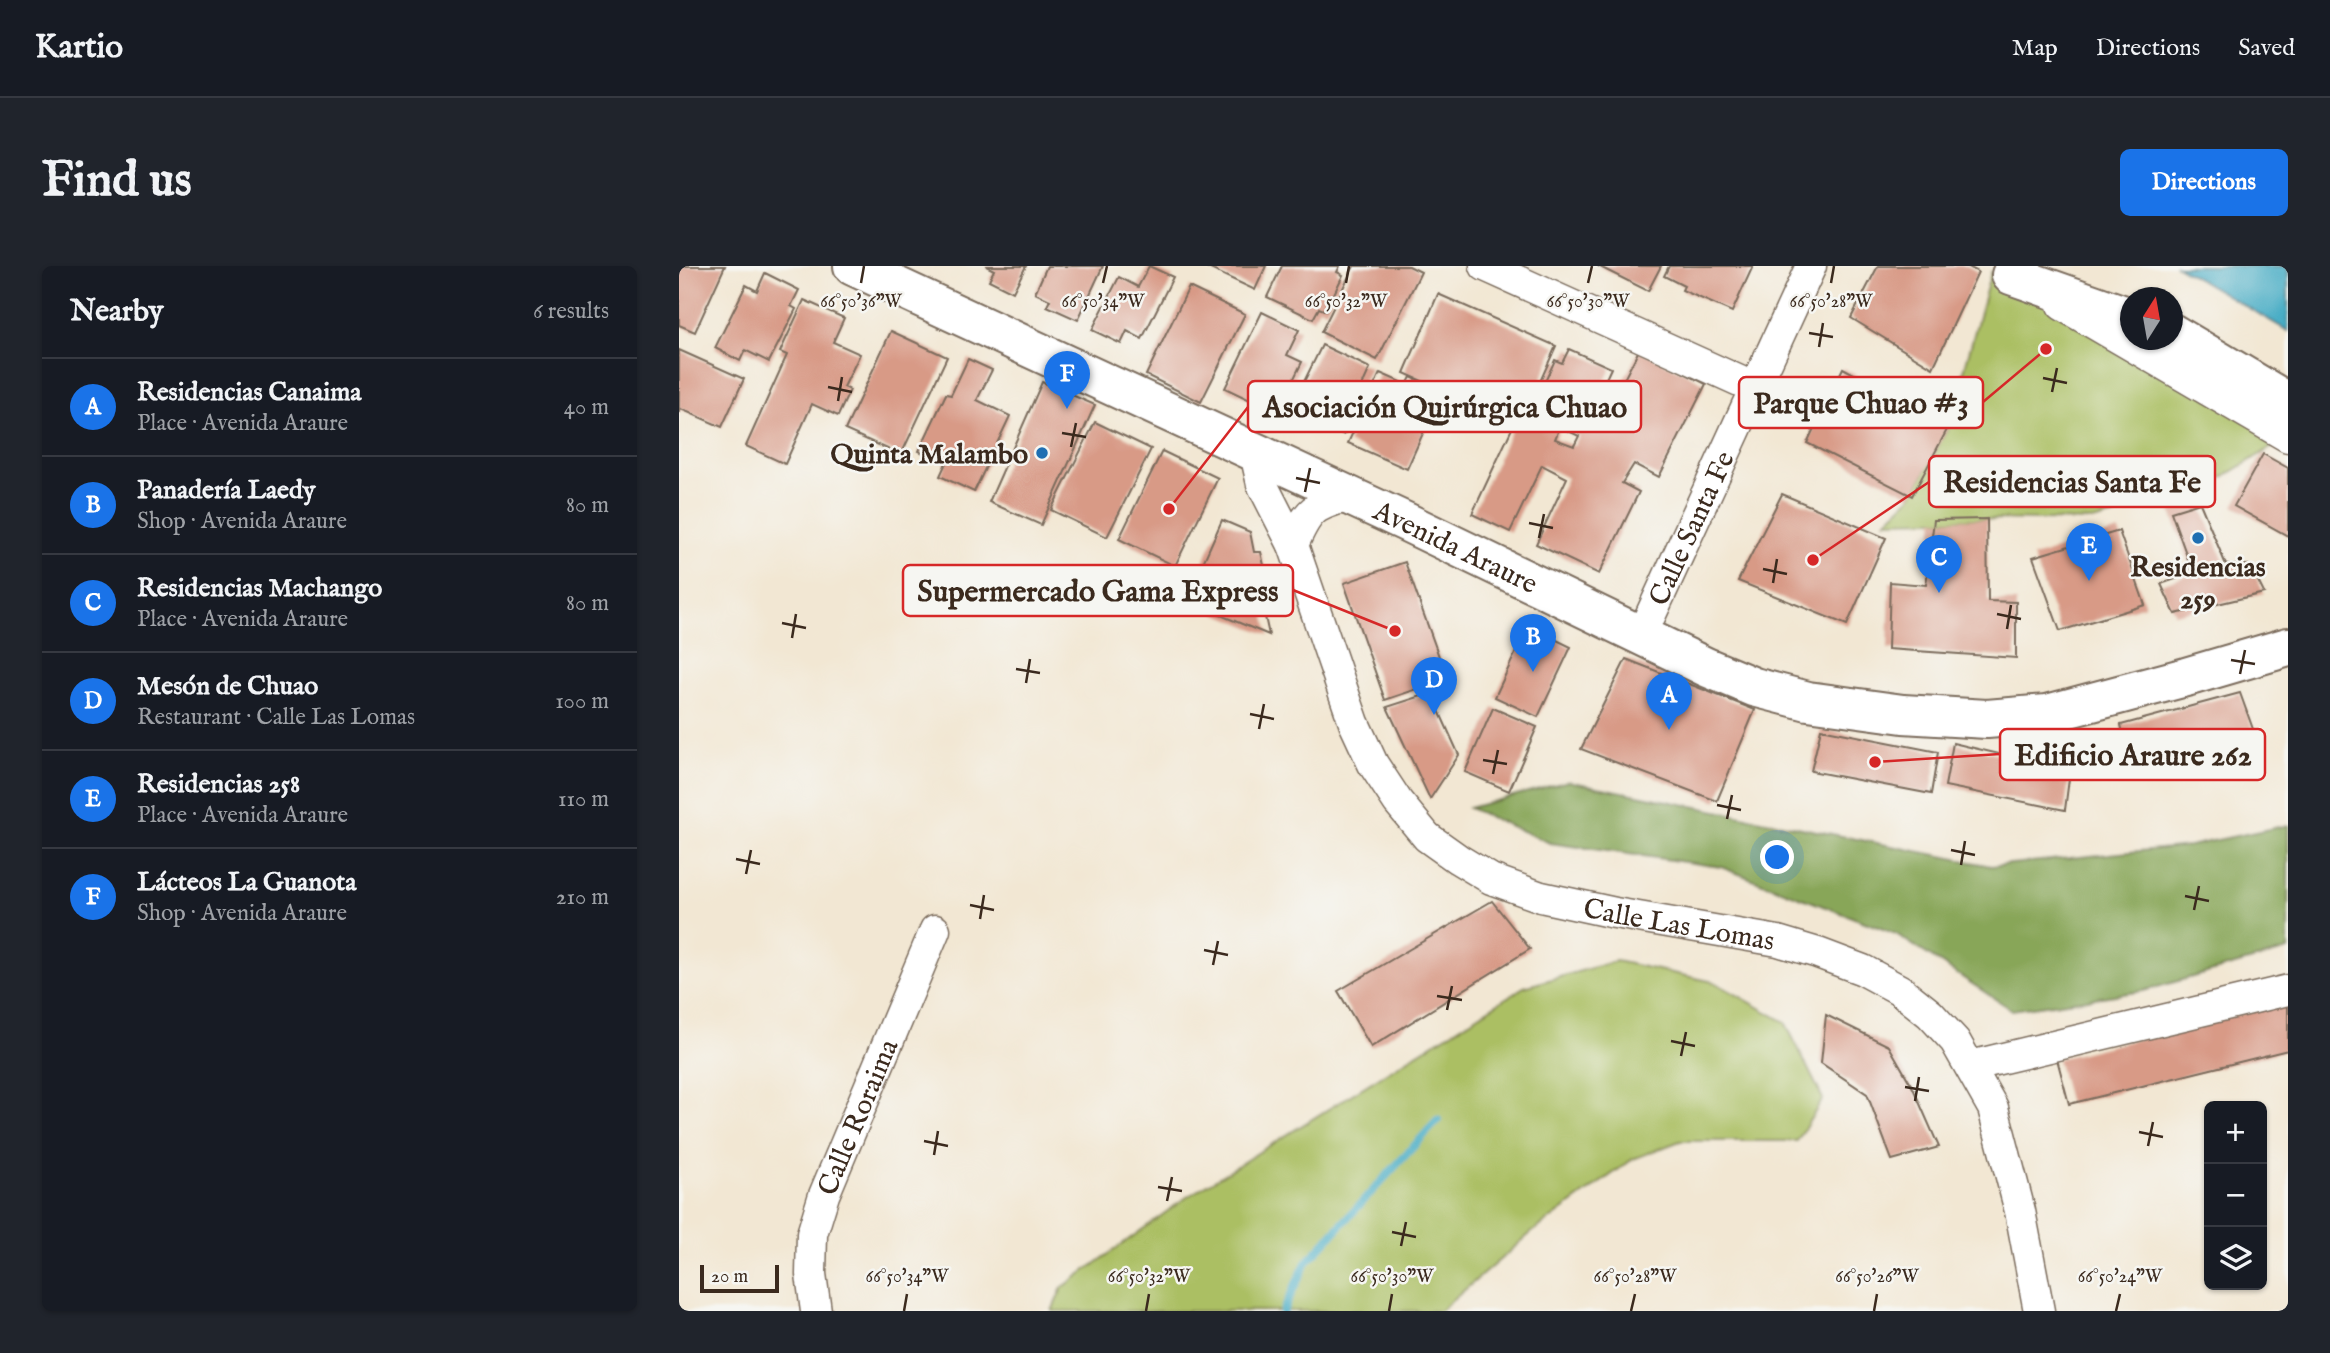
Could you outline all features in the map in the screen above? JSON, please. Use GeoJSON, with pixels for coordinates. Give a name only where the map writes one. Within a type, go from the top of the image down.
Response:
{"type":"FeatureCollection","features":[{"type":"Feature","properties":{"kind":"street","name":"Avenida Araure"},"geometry":{"type":"LineString","coordinates":[[853,266],[1351,496],[1633,632],[1754,687],[1808,701],[1894,713],[1987,719],[2047,714],[2186,677],[2288,646]]}},
{"type":"Feature","properties":{"kind":"street"},"geometry":{"type":"LineString","coordinates":[[1485,266],[1748,384]]}},
{"type":"Feature","properties":{"kind":"street","name":"Calle Santa Fe"},"geometry":{"type":"LineString","coordinates":[[1748,384],[1790,266]]}},
{"type":"Feature","properties":{"kind":"street","name":"Calle Santa Fe"},"geometry":{"type":"LineString","coordinates":[[1633,632],[1748,384],[1811,266]]}},
{"type":"Feature","properties":{"kind":"street"},"geometry":{"type":"LineString","coordinates":[[2054,266],[2120,303]]}},
{"type":"Feature","properties":{"kind":"street"},"geometry":{"type":"LineString","coordinates":[[2003,270],[2120,313]]}},
{"type":"Feature","properties":{"kind":"street"},"geometry":{"type":"LineString","coordinates":[[2003,270],[2288,437]]}},
{"type":"Feature","properties":{"kind":"street"},"geometry":{"type":"LineString","coordinates":[[2183,340],[2288,402]]}},
{"type":"Feature","properties":{"kind":"street","name":"Calle Las Lomas"},"geometry":{"type":"LineString","coordinates":[[1255,453],[1262,484],[1293,545],[1354,723],[1373,764],[1398,802],[1427,837],[1491,879],[1541,897],[1615,913],[1778,941],[1863,970],[1900,990],[1930,1014],[1955,1041],[1993,1108],[2020,1211],[2039,1311]]}},
{"type":"Feature","properties":{"kind":"street"},"geometry":{"type":"LineString","coordinates":[[1293,545],[1307,515],[1314,509],[1333,500],[1351,496]]}},
{"type":"Feature","properties":{"kind":"street","name":"Calle Roraima"},"geometry":{"type":"LineString","coordinates":[[816,1311],[811,1274],[812,1234],[824,1195],[935,930]]}},
{"type":"Feature","properties":{"kind":"street"},"geometry":{"type":"LineString","coordinates":[[1970,1066],[2288,990]]}},
{"type":"Feature","properties":{"kind":"green space"},"geometry":{"type":"Polygon","coordinates":[[[1991,272],[2120,347],[2120,350],[2125,350],[2282,441],[2199,492],[2093,521],[1886,521],[1912,496],[1949,426],[1991,272]]]}},
{"type":"Feature","properties":{"kind":"green space"},"geometry":{"type":"Polygon","coordinates":[[[1568,781],[1991,866],[2189,846],[2288,825],[2288,950],[2143,991],[2012,1010],[1896,934],[1721,867],[1550,843],[1469,808],[1568,781]]]}},
{"type":"Feature","properties":{"kind":"green space"},"geometry":{"type":"Polygon","coordinates":[[[1616,961],[1714,982],[1785,1022],[1823,1099],[1797,1141],[1680,1141],[1633,1159],[1531,1233],[1440,1311],[1052,1311],[1062,1288],[1187,1197],[1524,987],[1616,961]]]}},
{"type":"Feature","properties":{"kind":"water"},"geometry":{"type":"Polygon","coordinates":[[[2177,266],[2288,266],[2288,331],[2177,266]]]}},
{"type":"Feature","properties":{"kind":"building"},"geometry":{"type":"Polygon","coordinates":[[[679,266],[725,266],[695,332],[679,325],[679,266]]]}},
{"type":"Feature","properties":{"kind":"building"},"geometry":{"type":"Polygon","coordinates":[[[986,266],[1026,266],[1013,292],[989,280],[994,270],[986,266]]]}},
{"type":"Feature","properties":{"kind":"building"},"geometry":{"type":"Polygon","coordinates":[[[1047,266],[1103,266],[1078,320],[1047,306],[1050,300],[1035,293],[1047,266]]]}},
{"type":"Feature","properties":{"kind":"building"},"geometry":{"type":"Polygon","coordinates":[[[1149,266],[1173,277],[1142,339],[1127,331],[1121,344],[1092,330],[1119,277],[1138,287],[1149,266]]]}},
{"type":"Feature","properties":{"kind":"building"},"geometry":{"type":"Polygon","coordinates":[[[1204,266],[1266,266],[1255,290],[1204,266]]]}},
{"type":"Feature","properties":{"kind":"building"},"geometry":{"type":"Polygon","coordinates":[[[1282,266],[1340,266],[1337,272],[1343,275],[1326,311],[1319,308],[1313,319],[1267,297],[1282,266]]]}},
{"type":"Feature","properties":{"kind":"building"},"geometry":{"type":"Polygon","coordinates":[[[1354,266],[1409,266],[1421,272],[1377,360],[1321,332],[1354,266]]]}},
{"type":"Feature","properties":{"kind":"building"},"geometry":{"type":"Polygon","coordinates":[[[1598,266],[1661,266],[1648,291],[1598,266]]]}},
{"type":"Feature","properties":{"kind":"building"},"geometry":{"type":"Polygon","coordinates":[[[1669,266],[1753,266],[1732,312],[1682,290],[1684,286],[1664,276],[1669,266]]]}},
{"type":"Feature","properties":{"kind":"building"},"geometry":{"type":"Polygon","coordinates":[[[1878,266],[1967,266],[1978,272],[1933,368],[1851,318],[1878,266]]]}},
{"type":"Feature","properties":{"kind":"building"},"geometry":{"type":"Polygon","coordinates":[[[765,273],[799,290],[791,306],[796,309],[769,362],[745,350],[740,361],[715,348],[746,285],[757,291],[765,273]]]}},
{"type":"Feature","properties":{"kind":"building"},"geometry":{"type":"Polygon","coordinates":[[[1189,287],[1245,314],[1201,402],[1146,375],[1189,287]]]}},
{"type":"Feature","properties":{"kind":"building"},"geometry":{"type":"Polygon","coordinates":[[[1438,294],[1556,346],[1521,424],[1525,425],[1555,360],[1562,363],[1569,349],[1611,368],[1584,426],[1597,432],[1639,350],[1706,384],[1659,477],[1634,464],[1622,483],[1639,492],[1599,574],[1536,544],[1567,478],[1542,465],[1510,532],[1472,514],[1515,422],[1404,373],[1438,294]],[[1560,427],[1555,439],[1574,446],[1579,436],[1560,427]]]}},
{"type":"Feature","properties":{"kind":"building"},"geometry":{"type":"Polygon","coordinates":[[[804,300],[844,318],[833,342],[860,354],[844,387],[850,390],[838,416],[812,404],[785,464],[746,446],[787,355],[780,352],[804,300]]]}},
{"type":"Feature","properties":{"kind":"building"},"geometry":{"type":"Polygon","coordinates":[[[1262,312],[1299,330],[1287,355],[1302,362],[1277,413],[1225,388],[1262,312]]]}},
{"type":"Feature","properties":{"kind":"building"},"geometry":{"type":"Polygon","coordinates":[[[891,331],[947,357],[901,455],[845,430],[891,331]]]}},
{"type":"Feature","properties":{"kind":"building"},"geometry":{"type":"Polygon","coordinates":[[[1322,345],[1370,368],[1361,388],[1366,391],[1344,435],[1291,408],[1322,345]]]}},
{"type":"Feature","properties":{"kind":"building"},"geometry":{"type":"Polygon","coordinates":[[[679,350],[744,379],[722,427],[681,409],[679,413],[679,350]]]}},
{"type":"Feature","properties":{"kind":"building"},"geometry":{"type":"Polygon","coordinates":[[[968,359],[992,370],[977,400],[1010,416],[974,492],[940,476],[946,463],[919,451],[946,394],[951,395],[968,359]]]}},
{"type":"Feature","properties":{"kind":"building"},"geometry":{"type":"Polygon","coordinates":[[[1843,368],[1949,426],[1912,496],[1807,443],[1843,368]]]}},
{"type":"Feature","properties":{"kind":"building"},"geometry":{"type":"Polygon","coordinates":[[[1380,373],[1407,385],[1411,377],[1442,391],[1407,469],[1348,443],[1380,373]]]}},
{"type":"Feature","properties":{"kind":"building","name":"Quinta Malambo"},"geometry":{"type":"Polygon","coordinates":[[[1042,382],[1095,405],[1041,525],[989,502],[1042,382]]]}},
{"type":"Feature","properties":{"kind":"building"},"geometry":{"type":"Polygon","coordinates":[[[1095,422],[1151,449],[1107,537],[1051,510],[1095,422]]]}},
{"type":"Feature","properties":{"kind":"building"},"geometry":{"type":"Polygon","coordinates":[[[1162,451],[1218,478],[1175,566],[1119,539],[1162,451]]]}},
{"type":"Feature","properties":{"kind":"building"},"geometry":{"type":"Polygon","coordinates":[[[2263,454],[2288,468],[2288,536],[2234,506],[2263,454]]]}},
{"type":"Feature","properties":{"kind":"building"},"geometry":{"type":"Polygon","coordinates":[[[1782,494],[1886,538],[1847,625],[1738,581],[1782,494]]]}},
{"type":"Feature","properties":{"kind":"building","name":"Residencias 259"},"geometry":{"type":"Polygon","coordinates":[[[2200,503],[2226,565],[2250,565],[2264,593],[2175,614],[2161,584],[2193,573],[2171,512],[2200,503]]]}},
{"type":"Feature","properties":{"kind":"building"},"geometry":{"type":"Polygon","coordinates":[[[1987,519],[1988,601],[2016,602],[2016,658],[1888,649],[1890,582],[1926,585],[1934,520],[1987,519]]]}},
{"type":"Feature","properties":{"kind":"building"},"geometry":{"type":"Polygon","coordinates":[[[1222,520],[1250,532],[1254,552],[1261,552],[1270,592],[1260,594],[1269,635],[1186,601],[1222,520]]]}},
{"type":"Feature","properties":{"kind":"building"},"geometry":{"type":"Polygon","coordinates":[[[2119,531],[2145,605],[2060,631],[2033,557],[2119,531]]]}},
{"type":"Feature","properties":{"kind":"building"},"geometry":{"type":"Polygon","coordinates":[[[1405,562],[1447,679],[1385,700],[1344,583],[1405,562]]]}},
{"type":"Feature","properties":{"kind":"building"},"geometry":{"type":"Polygon","coordinates":[[[1528,626],[1571,647],[1538,717],[1495,697],[1528,626]]]}},
{"type":"Feature","properties":{"kind":"building"},"geometry":{"type":"Polygon","coordinates":[[[1626,659],[1755,710],[1717,801],[1581,749],[1626,659]]]}},
{"type":"Feature","properties":{"kind":"building"},"geometry":{"type":"Polygon","coordinates":[[[1431,693],[1459,755],[1430,799],[1387,707],[1431,693]]]}},
{"type":"Feature","properties":{"kind":"building"},"geometry":{"type":"Polygon","coordinates":[[[2240,693],[2258,743],[2135,780],[2121,725],[2240,693]]]}},
{"type":"Feature","properties":{"kind":"building"},"geometry":{"type":"Polygon","coordinates":[[[1493,708],[1537,727],[1509,791],[1465,772],[1493,708]]]}},
{"type":"Feature","properties":{"kind":"building"},"geometry":{"type":"Polygon","coordinates":[[[1821,729],[1938,752],[1931,794],[1811,771],[1821,729]]]}},
{"type":"Feature","properties":{"kind":"building"},"geometry":{"type":"Polygon","coordinates":[[[1953,743],[2070,771],[2065,810],[1945,786],[1953,743]]]}},
{"type":"Feature","properties":{"kind":"building"},"geometry":{"type":"Polygon","coordinates":[[[1492,901],[1530,949],[1371,1047],[1338,991],[1492,901]]]}},
{"type":"Feature","properties":{"kind":"building"},"geometry":{"type":"Polygon","coordinates":[[[2288,1002],[2288,1050],[2069,1104],[2057,1059],[2288,1002]]]}},
{"type":"Feature","properties":{"kind":"building"},"geometry":{"type":"Polygon","coordinates":[[[1826,1015],[1889,1046],[1913,1088],[1939,1147],[1892,1160],[1867,1094],[1821,1063],[1826,1015]]]}},
{"type":"Feature","properties":{"kind":"waterway"},"geometry":{"type":"LineString","coordinates":[[1283,1311],[1306,1263],[1438,1120]]}},
{"type":"Feature","properties":{"kind":"place","name":"Parque Chuao #3"},"geometry":{"type":"Point","coordinates":[2046,349]}},
{"type":"Feature","properties":{"kind":"place","name":"Lácteos La Guanota"},"geometry":{"type":"Point","coordinates":[1067,409]}},
{"type":"Feature","properties":{"kind":"place","name":"Quinta Malambo"},"geometry":{"type":"Point","coordinates":[1042,453]}},
{"type":"Feature","properties":{"kind":"place","name":"Asociación Quirúrgica Chuao"},"geometry":{"type":"Point","coordinates":[1169,509]}},
{"type":"Feature","properties":{"kind":"place","name":"Residencias 259"},"geometry":{"type":"Point","coordinates":[2198,538]}},
{"type":"Feature","properties":{"kind":"place","name":"Residencias Santa Fe"},"geometry":{"type":"Point","coordinates":[1813,560]}},
{"type":"Feature","properties":{"kind":"place","name":"Residencias 258"},"geometry":{"type":"Point","coordinates":[2089,581]}},
{"type":"Feature","properties":{"kind":"place","name":"Residencias Machango"},"geometry":{"type":"Point","coordinates":[1939,593]}},
{"type":"Feature","properties":{"kind":"place","name":"Supermercado Gama Express"},"geometry":{"type":"Point","coordinates":[1395,631]}},
{"type":"Feature","properties":{"kind":"place","name":"Panadería Laedy"},"geometry":{"type":"Point","coordinates":[1533,672]}},
{"type":"Feature","properties":{"kind":"place","name":"Mesón de Chuao"},"geometry":{"type":"Point","coordinates":[1434,715]}},
{"type":"Feature","properties":{"kind":"place","name":"Residencias Canaima"},"geometry":{"type":"Point","coordinates":[1669,730]}},
{"type":"Feature","properties":{"kind":"place","name":"Edificio Araure 262"},"geometry":{"type":"Point","coordinates":[1875,762]}}]}
